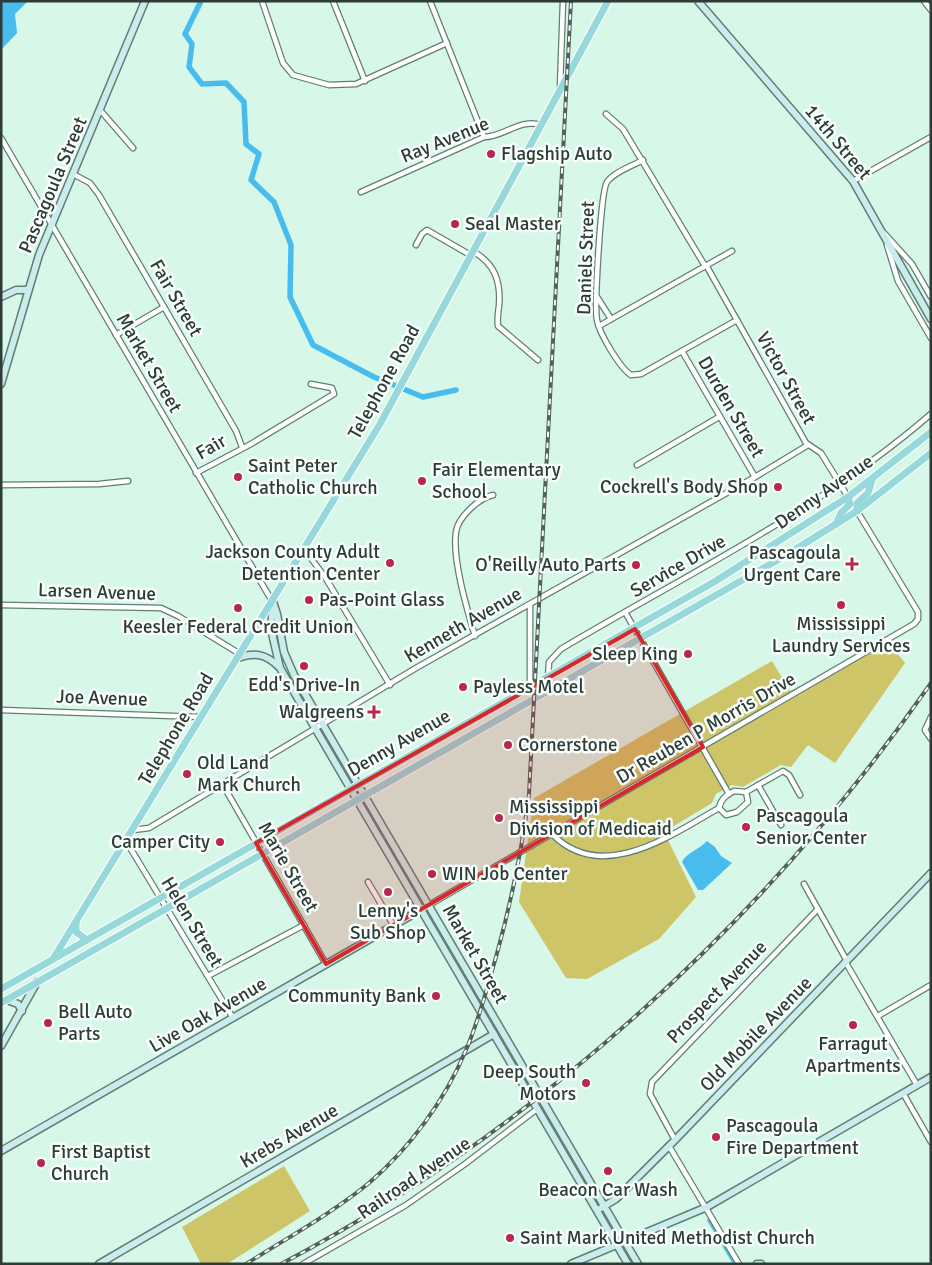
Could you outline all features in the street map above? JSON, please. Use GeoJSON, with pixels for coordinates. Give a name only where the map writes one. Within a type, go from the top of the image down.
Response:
{"type":"FeatureCollection","features":[{"type":"Feature","properties":{"kind":"main road","name":"Telephone Road"},"geometry":{"type":"LineString","coordinates":[[53,959],[380,424],[608,1]]}},
{"type":"Feature","properties":{"kind":"main road","name":"Denny Avenue"},"geometry":{"type":"LineString","coordinates":[[1,989],[635,629],[776,545],[848,497],[931,432]]}},
{"type":"Feature","properties":{"kind":"main road","name":"Denny Avenue"},"geometry":{"type":"LineString","coordinates":[[4,1001],[641,639],[835,525],[857,511],[931,454]]}},
{"type":"Feature","properties":{"kind":"main road"},"geometry":{"type":"LineString","coordinates":[[857,511],[857,503],[868,493],[872,479]]}},
{"type":"Feature","properties":{"kind":"main road"},"geometry":{"type":"LineString","coordinates":[[835,525],[841,513],[850,504],[848,497]]}},
{"type":"Feature","properties":{"kind":"main road"},"geometry":{"type":"LineString","coordinates":[[76,922],[76,932],[87,940]]}},
{"type":"Feature","properties":{"kind":"street","name":"Pascagoula Street"},"geometry":{"type":"LineString","coordinates":[[1,384],[28,290],[51,224],[145,1]]}},
{"type":"Feature","properties":{"kind":"street"},"geometry":{"type":"LineString","coordinates":[[262,1],[283,63],[293,75],[306,80],[341,86],[364,81],[447,43]]}},
{"type":"Feature","properties":{"kind":"street"},"geometry":{"type":"LineString","coordinates":[[333,1],[364,81]]}},
{"type":"Feature","properties":{"kind":"street"},"geometry":{"type":"LineString","coordinates":[[430,1],[484,137]]}},
{"type":"Feature","properties":{"kind":"street"},"geometry":{"type":"LineString","coordinates":[[560,91],[563,1]]}},
{"type":"Feature","properties":{"kind":"street","name":"14th Street"},"geometry":{"type":"LineString","coordinates":[[698,1],[853,181],[931,319]]}},
{"type":"Feature","properties":{"kind":"street"},"geometry":{"type":"LineString","coordinates":[[924,1],[931,10]]}},
{"type":"Feature","properties":{"kind":"street"},"geometry":{"type":"LineString","coordinates":[[100,110],[133,148]]}},
{"type":"Feature","properties":{"kind":"street","name":"Victor Street"},"geometry":{"type":"LineString","coordinates":[[606,114],[623,128],[706,266],[808,444],[815,447],[821,453],[848,497]]}},
{"type":"Feature","properties":{"kind":"street","name":"Ray Avenue"},"geometry":{"type":"LineString","coordinates":[[361,192],[484,137],[494,136],[528,123],[541,126]]}},
{"type":"Feature","properties":{"kind":"street"},"geometry":{"type":"LineString","coordinates":[[853,181],[931,137]]}},
{"type":"Feature","properties":{"kind":"street","name":"Market Street"},"geometry":{"type":"LineString","coordinates":[[1,138],[272,602],[277,614],[286,660],[323,726],[638,1264]]}},
{"type":"Feature","properties":{"kind":"street","name":"Daniels Street"},"geometry":{"type":"LineString","coordinates":[[643,160],[614,176],[604,188],[596,319],[626,371],[631,374],[641,374],[682,351]]}},
{"type":"Feature","properties":{"kind":"street","name":"Fair Street"},"geometry":{"type":"LineString","coordinates":[[73,174],[94,188],[236,431],[242,447]]}},
{"type":"Feature","properties":{"kind":"street"},"geometry":{"type":"LineString","coordinates":[[416,245],[422,234],[427,230],[473,254],[487,259],[493,267],[499,290],[498,326],[538,360]]}},
{"type":"Feature","properties":{"kind":"street"},"geometry":{"type":"LineString","coordinates":[[883,232],[912,264],[931,297]]}},
{"type":"Feature","properties":{"kind":"street"},"geometry":{"type":"LineString","coordinates":[[883,232],[898,281],[931,338]]}},
{"type":"Feature","properties":{"kind":"street"},"geometry":{"type":"LineString","coordinates":[[599,326],[732,251]]}},
{"type":"Feature","properties":{"kind":"street"},"geometry":{"type":"LineString","coordinates":[[1,297],[16,290],[28,290]]}},
{"type":"Feature","properties":{"kind":"street"},"geometry":{"type":"LineString","coordinates":[[597,297],[611,319]]}},
{"type":"Feature","properties":{"kind":"street"},"geometry":{"type":"LineString","coordinates":[[116,335],[164,307]]}},
{"type":"Feature","properties":{"kind":"street"},"geometry":{"type":"LineString","coordinates":[[682,351],[737,320]]}},
{"type":"Feature","properties":{"kind":"street","name":"Durden Street"},"geometry":{"type":"LineString","coordinates":[[682,351],[754,477]]}},
{"type":"Feature","properties":{"kind":"street","name":"Fair"},"geometry":{"type":"LineString","coordinates":[[196,473],[242,447],[251,444],[334,394],[332,388],[311,384]]}},
{"type":"Feature","properties":{"kind":"street","name":"Service Drive"},"geometry":{"type":"LineString","coordinates":[[548,678],[549,662],[556,652],[768,531],[841,485],[876,460],[931,414]]}},
{"type":"Feature","properties":{"kind":"street"},"geometry":{"type":"LineString","coordinates":[[637,465],[719,418]]}},
{"type":"Feature","properties":{"kind":"street","name":"Kenneth Avenue"},"geometry":{"type":"LineString","coordinates":[[133,830],[149,828],[390,685],[754,477],[808,444]]}},
{"type":"Feature","properties":{"kind":"street"},"geometry":{"type":"LineString","coordinates":[[1,485],[99,484],[128,481]]}},
{"type":"Feature","properties":{"kind":"street"},"geometry":{"type":"LineString","coordinates":[[475,636],[462,587],[455,533],[462,518],[480,501],[493,495]]}},
{"type":"Feature","properties":{"kind":"street","name":"Dr Reuben P Morris Drive"},"geometry":{"type":"LineString","coordinates":[[429,905],[911,627],[918,619],[915,606],[857,511]]}},
{"type":"Feature","properties":{"kind":"street"},"geometry":{"type":"LineString","coordinates":[[304,549],[324,576],[390,685]]}},
{"type":"Feature","properties":{"kind":"street","name":"Market Street"},"geometry":{"type":"LineString","coordinates":[[272,602],[271,629],[280,668],[628,1264]]}},
{"type":"Feature","properties":{"kind":"street","name":"Larsen Avenue"},"geometry":{"type":"LineString","coordinates":[[1,605],[160,608],[178,616],[239,656]]}},
{"type":"Feature","properties":{"kind":"street"},"geometry":{"type":"LineString","coordinates":[[530,605],[530,688]]}},
{"type":"Feature","properties":{"kind":"street"},"geometry":{"type":"LineString","coordinates":[[625,612],[729,794]]}},
{"type":"Feature","properties":{"kind":"street"},"geometry":{"type":"LineString","coordinates":[[239,656],[256,653],[272,660],[280,668]]}},
{"type":"Feature","properties":{"kind":"street","name":"Joe Avenue"},"geometry":{"type":"LineString","coordinates":[[1,710],[202,717]]}},
{"type":"Feature","properties":{"kind":"street"},"geometry":{"type":"LineString","coordinates":[[931,716],[925,730],[931,739]]}},
{"type":"Feature","properties":{"kind":"street"},"geometry":{"type":"LineString","coordinates":[[552,834],[564,846],[593,855],[624,854],[657,843],[719,808],[724,797],[729,794],[746,792],[783,772],[789,775],[800,794]]}},
{"type":"Feature","properties":{"kind":"street","name":"Marie Street"},"geometry":{"type":"LineString","coordinates":[[223,785],[326,964]]}},
{"type":"Feature","properties":{"kind":"street"},"geometry":{"type":"LineString","coordinates":[[758,785],[781,825]]}},
{"type":"Feature","properties":{"kind":"street"},"geometry":{"type":"LineString","coordinates":[[719,808],[726,815],[737,812],[748,802],[746,792]]}},
{"type":"Feature","properties":{"kind":"street","name":"Helen Street"},"geometry":{"type":"LineString","coordinates":[[126,841],[233,1018]]}},
{"type":"Feature","properties":{"kind":"street","name":"Old Mobile Avenue"},"geometry":{"type":"LineString","coordinates":[[596,1210],[605,1207],[669,1146],[931,872]]}},
{"type":"Feature","properties":{"kind":"street"},"geometry":{"type":"LineString","coordinates":[[368,882],[394,926]]}},
{"type":"Feature","properties":{"kind":"street"},"geometry":{"type":"LineString","coordinates":[[804,884],[846,962],[917,1085]]}},
{"type":"Feature","properties":{"kind":"street","name":"Live Oak Avenue"},"geometry":{"type":"LineString","coordinates":[[1,1151],[429,905]]}},
{"type":"Feature","properties":{"kind":"street","name":"Prospect Avenue"},"geometry":{"type":"LineString","coordinates":[[674,1140],[653,1100],[650,1085],[660,1072],[818,909]]}},
{"type":"Feature","properties":{"kind":"street"},"geometry":{"type":"LineString","coordinates":[[208,976],[304,925]]}},
{"type":"Feature","properties":{"kind":"street"},"geometry":{"type":"LineString","coordinates":[[1,1046],[37,982]]}},
{"type":"Feature","properties":{"kind":"street"},"geometry":{"type":"LineString","coordinates":[[878,1016],[931,985]]}},
{"type":"Feature","properties":{"kind":"street"},"geometry":{"type":"LineString","coordinates":[[4,1001],[18,1004],[22,1011]]}},
{"type":"Feature","properties":{"kind":"street","name":"Krebs Avenue"},"geometry":{"type":"LineString","coordinates":[[99,1264],[494,1034]]}},
{"type":"Feature","properties":{"kind":"street"},"geometry":{"type":"LineString","coordinates":[[571,1264],[707,1207],[931,1077]]}},
{"type":"Feature","properties":{"kind":"street"},"geometry":{"type":"LineString","coordinates":[[903,1093],[931,1142]]}},
{"type":"Feature","properties":{"kind":"street","name":"Railroad Avenue"},"geometry":{"type":"LineString","coordinates":[[303,1264],[406,1205],[537,1110]]}},
{"type":"Feature","properties":{"kind":"street"},"geometry":{"type":"LineString","coordinates":[[669,1146],[707,1207],[739,1264]]}},
{"type":"Feature","properties":{"kind":"highlighted area"},"geometry":{"type":"Polygon","coordinates":[[[635,629],[703,747],[326,964],[256,843],[635,629]]]}},
{"type":"Feature","properties":{"kind":"shaded area"},"geometry":{"type":"Polygon","coordinates":[[[890,644],[905,663],[835,763],[808,745],[791,767],[781,765],[743,787],[732,785],[716,794],[712,803],[664,832],[696,897],[659,939],[587,979],[566,978],[519,902],[534,798],[772,661],[790,691],[890,644]]]}},
{"type":"Feature","properties":{"kind":"shaded area"},"geometry":{"type":"Polygon","coordinates":[[[284,1166],[310,1211],[227,1264],[201,1264],[182,1227],[284,1166]]]}},
{"type":"Feature","properties":{"kind":"water"},"geometry":{"type":"Polygon","coordinates":[[[1,1],[28,1],[15,14],[17,33],[1,50],[1,1]]]}},
{"type":"Feature","properties":{"kind":"water"},"geometry":{"type":"Polygon","coordinates":[[[707,841],[715,847],[721,856],[732,863],[703,890],[698,890],[682,862],[707,841]]]}},
{"type":"Feature","properties":{"kind":"waterway"},"geometry":{"type":"LineString","coordinates":[[201,1],[185,34],[192,44],[189,67],[202,84],[226,83],[244,102],[246,144],[259,154],[251,180],[274,202],[291,245],[290,297],[313,345],[374,377],[423,397],[456,390]]}},
{"type":"Feature","properties":{"kind":"waterway"},"geometry":{"type":"LineString","coordinates":[[708,1220],[734,1264]]}},
{"type":"Feature","properties":{"kind":"railway"},"geometry":{"type":"LineString","coordinates":[[246,1264],[324,1215],[369,1183],[412,1139],[448,1087],[466,1050],[475,1027],[501,937],[519,856],[529,794],[571,1]]}},
{"type":"Feature","properties":{"kind":"railway"},"geometry":{"type":"LineString","coordinates":[[281,1264],[376,1210],[468,1150],[556,1083],[640,1012],[721,935],[796,855],[866,770],[931,683]]}},
{"type":"Feature","properties":{"kind":"place","name":"Flagship Auto"},"geometry":{"type":"Point","coordinates":[491,154]}},
{"type":"Feature","properties":{"kind":"place","name":"Seal Master"},"geometry":{"type":"Point","coordinates":[455,224]}},
{"type":"Feature","properties":{"kind":"place","name":"Saint Peter Catholic Church"},"geometry":{"type":"Point","coordinates":[238,477]}},
{"type":"Feature","properties":{"kind":"place","name":"Fair Elementary School"},"geometry":{"type":"Point","coordinates":[422,481]}},
{"type":"Feature","properties":{"kind":"place","name":"Cockrell's Body Shop"},"geometry":{"type":"Point","coordinates":[778,487]}},
{"type":"Feature","properties":{"kind":"place","name":"Jackson County Adult Detention Center"},"geometry":{"type":"Point","coordinates":[390,563]}},
{"type":"Feature","properties":{"kind":"place","name":"Pascagoula Urgent Care"},"geometry":{"type":"Point","coordinates":[852,564]}},
{"type":"Feature","properties":{"kind":"place","name":"O'Reilly Auto Parts"},"geometry":{"type":"Point","coordinates":[636,565]}},
{"type":"Feature","properties":{"kind":"place","name":"Pas-Point Glass"},"geometry":{"type":"Point","coordinates":[309,600]}},
{"type":"Feature","properties":{"kind":"place","name":"Mississippi Laundry Services"},"geometry":{"type":"Point","coordinates":[841,605]}},
{"type":"Feature","properties":{"kind":"place","name":"Keesler Federal Credit Union"},"geometry":{"type":"Point","coordinates":[238,608]}},
{"type":"Feature","properties":{"kind":"place","name":"Sleep King"},"geometry":{"type":"Point","coordinates":[688,654]}},
{"type":"Feature","properties":{"kind":"place","name":"Edd's Drive-In"},"geometry":{"type":"Point","coordinates":[304,666]}},
{"type":"Feature","properties":{"kind":"place","name":"Payless Motel"},"geometry":{"type":"Point","coordinates":[463,687]}},
{"type":"Feature","properties":{"kind":"place","name":"Walgreens"},"geometry":{"type":"Point","coordinates":[374,712]}},
{"type":"Feature","properties":{"kind":"place","name":"Cornerstone"},"geometry":{"type":"Point","coordinates":[508,745]}},
{"type":"Feature","properties":{"kind":"place","name":"Old Land Mark Church"},"geometry":{"type":"Point","coordinates":[187,774]}},
{"type":"Feature","properties":{"kind":"place","name":"Mississippi Division of Medicaid"},"geometry":{"type":"Point","coordinates":[499,818]}},
{"type":"Feature","properties":{"kind":"place","name":"Pascagoula Senior Center"},"geometry":{"type":"Point","coordinates":[746,827]}},
{"type":"Feature","properties":{"kind":"place","name":"Camper City"},"geometry":{"type":"Point","coordinates":[220,842]}},
{"type":"Feature","properties":{"kind":"place","name":"WIN Job Center"},"geometry":{"type":"Point","coordinates":[432,874]}},
{"type":"Feature","properties":{"kind":"place","name":"Lenny's Sub Shop"},"geometry":{"type":"Point","coordinates":[388,892]}},
{"type":"Feature","properties":{"kind":"place","name":"Community Bank"},"geometry":{"type":"Point","coordinates":[436,996]}},
{"type":"Feature","properties":{"kind":"place","name":"Bell Auto Parts"},"geometry":{"type":"Point","coordinates":[48,1023]}},
{"type":"Feature","properties":{"kind":"place","name":"Farragut Apartments"},"geometry":{"type":"Point","coordinates":[853,1025]}},
{"type":"Feature","properties":{"kind":"place","name":"Deep South Motors"},"geometry":{"type":"Point","coordinates":[586,1083]}},
{"type":"Feature","properties":{"kind":"place","name":"Pascagoula Fire Department"},"geometry":{"type":"Point","coordinates":[716,1137]}},
{"type":"Feature","properties":{"kind":"place","name":"First Baptist Church"},"geometry":{"type":"Point","coordinates":[41,1163]}},
{"type":"Feature","properties":{"kind":"place","name":"Beacon Car Wash"},"geometry":{"type":"Point","coordinates":[608,1171]}},
{"type":"Feature","properties":{"kind":"place","name":"Saint Mark United Methodist Church"},"geometry":{"type":"Point","coordinates":[510,1238]}}]}
